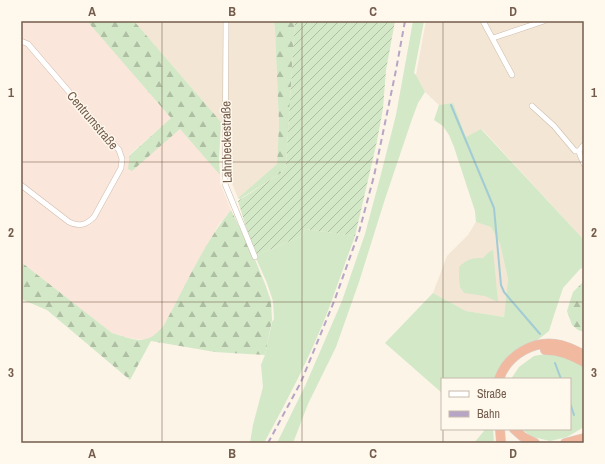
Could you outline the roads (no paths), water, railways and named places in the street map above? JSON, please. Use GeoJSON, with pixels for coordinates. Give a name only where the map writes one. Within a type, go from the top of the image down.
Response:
{"type":"FeatureCollection","features":[{"type":"Feature","properties":{"kind":"highway"},"geometry":{"type":"LineString","coordinates":[[499,378],[504,368],[517,354],[534,346],[544,344],[562,345],[584,355]]}},
{"type":"Feature","properties":{"kind":"highway"},"geometry":{"type":"LineString","coordinates":[[506,378],[509,372],[521,359],[528,354],[537,351],[545,350],[569,354],[584,362]]}},
{"type":"Feature","properties":{"kind":"highway"},"geometry":{"type":"LineString","coordinates":[[500,430],[501,443]]}},
{"type":"Feature","properties":{"kind":"highway"},"geometry":{"type":"LineString","coordinates":[[515,430],[523,437],[535,443]]}},
{"type":"Feature","properties":{"kind":"highway"},"geometry":{"type":"LineString","coordinates":[[565,443],[584,439]]}},
{"type":"Feature","properties":{"kind":"highway"},"geometry":{"type":"LineString","coordinates":[[579,443],[584,439]]}},
{"type":"Feature","properties":{"kind":"street","name":"Lahnbeckestraße"},"geometry":{"type":"LineString","coordinates":[[226,21],[225,184],[254,257]]}},
{"type":"Feature","properties":{"kind":"street"},"geometry":{"type":"LineString","coordinates":[[483,21],[512,75]]}},
{"type":"Feature","properties":{"kind":"street"},"geometry":{"type":"LineString","coordinates":[[493,38],[544,21]]}},
{"type":"Feature","properties":{"kind":"street","name":"Centrumstraße"},"geometry":{"type":"LineString","coordinates":[[21,41],[28,44],[43,61],[119,150],[122,158],[121,168],[94,217],[82,225],[75,225],[69,222],[21,185]]}},
{"type":"Feature","properties":{"kind":"street"},"geometry":{"type":"LineString","coordinates":[[532,106],[554,126],[575,151],[579,151]]}},
{"type":"Feature","properties":{"kind":"street"},"geometry":{"type":"LineString","coordinates":[[579,151],[584,145]]}},
{"type":"Feature","properties":{"kind":"street"},"geometry":{"type":"LineString","coordinates":[[579,151],[584,164]]}},
{"type":"Feature","properties":{"kind":"waterway"},"geometry":{"type":"LineString","coordinates":[[451,105],[494,208],[501,285],[504,292],[540,334]]}},
{"type":"Feature","properties":{"kind":"waterway"},"geometry":{"type":"LineString","coordinates":[[555,363],[561,378]]}},
{"type":"Feature","properties":{"kind":"waterway"},"geometry":{"type":"LineString","coordinates":[[571,406],[574,415]]}},
{"type":"Feature","properties":{"kind":"railway"},"geometry":{"type":"LineString","coordinates":[[268,443],[301,382],[335,299],[359,232],[374,176],[405,21]]}}]}
